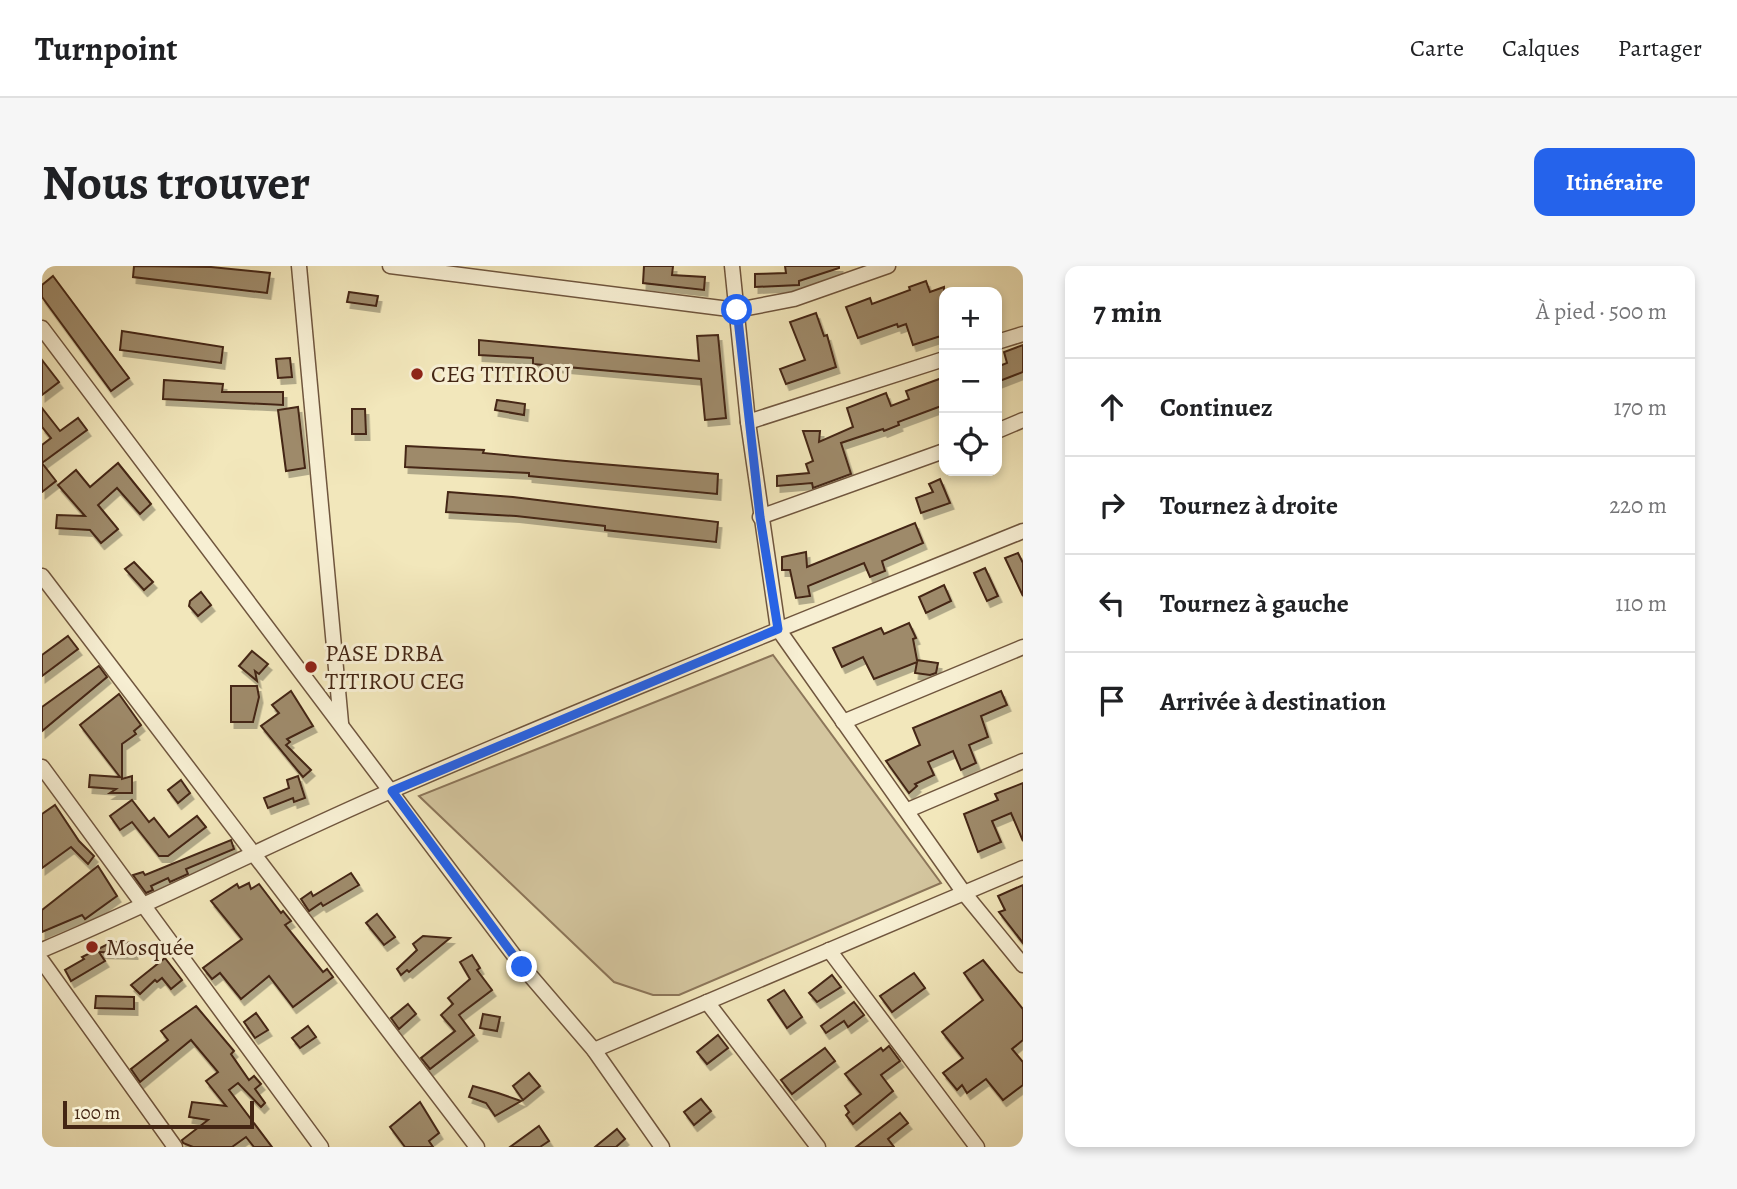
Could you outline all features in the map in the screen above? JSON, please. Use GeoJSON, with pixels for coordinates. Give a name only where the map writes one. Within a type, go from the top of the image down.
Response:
{"type":"FeatureCollection","features":[{"type":"Feature","properties":{"kind":"street"},"geometry":{"type":"LineString","coordinates":[[299,266],[341,724]]}},
{"type":"Feature","properties":{"kind":"street"},"geometry":{"type":"LineString","coordinates":[[390,266],[737,310],[794,299],[888,266]]}},
{"type":"Feature","properties":{"kind":"street"},"geometry":{"type":"LineString","coordinates":[[732,266],[760,517],[778,629],[964,893],[1023,965]]}},
{"type":"Feature","properties":{"kind":"street"},"geometry":{"type":"LineString","coordinates":[[42,328],[522,967],[594,1050],[662,1147]]}},
{"type":"Feature","properties":{"kind":"street"},"geometry":{"type":"LineString","coordinates":[[1002,340],[1023,334]]}},
{"type":"Feature","properties":{"kind":"street"},"geometry":{"type":"LineString","coordinates":[[748,422],[939,361]]}},
{"type":"Feature","properties":{"kind":"street"},"geometry":{"type":"LineString","coordinates":[[1002,428],[1023,420]]}},
{"type":"Feature","properties":{"kind":"street"},"geometry":{"type":"LineString","coordinates":[[760,517],[939,453]]}},
{"type":"Feature","properties":{"kind":"street"},"geometry":{"type":"LineString","coordinates":[[42,950],[146,906],[392,791],[778,629],[1023,531]]}},
{"type":"Feature","properties":{"kind":"street"},"geometry":{"type":"LineString","coordinates":[[42,576],[477,1147]]}},
{"type":"Feature","properties":{"kind":"street"},"geometry":{"type":"LineString","coordinates":[[843,722],[1023,648]]}},
{"type":"Feature","properties":{"kind":"street"},"geometry":{"type":"LineString","coordinates":[[908,810],[1023,761]]}},
{"type":"Feature","properties":{"kind":"street"},"geometry":{"type":"LineString","coordinates":[[42,767],[321,1147]]}},
{"type":"Feature","properties":{"kind":"street"},"geometry":{"type":"LineString","coordinates":[[594,1050],[1023,868]]}},
{"type":"Feature","properties":{"kind":"street"},"geometry":{"type":"LineString","coordinates":[[829,950],[977,1147]]}},
{"type":"Feature","properties":{"kind":"street"},"geometry":{"type":"LineString","coordinates":[[42,961],[175,1147]]}},
{"type":"Feature","properties":{"kind":"street"},"geometry":{"type":"LineString","coordinates":[[707,1002],[818,1147]]}},
{"type":"Feature","properties":{"kind":"shaded area"},"geometry":{"type":"Polygon","coordinates":[[[773,655],[941,883],[679,995],[653,995],[614,982],[419,796],[773,655]]]}},
{"type":"Feature","properties":{"kind":"building"},"geometry":{"type":"Polygon","coordinates":[[[134,266],[211,267],[270,273],[267,293],[133,277],[134,266]]]}},
{"type":"Feature","properties":{"kind":"building"},"geometry":{"type":"Polygon","coordinates":[[[644,266],[673,266],[672,275],[705,277],[704,290],[643,283],[644,266]]]}},
{"type":"Feature","properties":{"kind":"building"},"geometry":{"type":"Polygon","coordinates":[[[785,266],[839,268],[799,281],[799,285],[755,287],[755,274],[786,273],[785,266]]]}},
{"type":"Feature","properties":{"kind":"building"},"geometry":{"type":"Polygon","coordinates":[[[53,276],[129,378],[111,391],[42,297],[42,285],[53,276]]]}},
{"type":"Feature","properties":{"kind":"building"},"geometry":{"type":"Polygon","coordinates":[[[926,281],[930,292],[939,289],[939,337],[913,345],[906,324],[898,327],[897,324],[858,338],[846,307],[870,298],[872,304],[910,290],[909,287],[926,281]]]}},
{"type":"Feature","properties":{"kind":"building"},"geometry":{"type":"Polygon","coordinates":[[[349,292],[378,296],[376,306],[347,302],[349,292]]]}},
{"type":"Feature","properties":{"kind":"building"},"geometry":{"type":"Polygon","coordinates":[[[816,313],[824,336],[827,335],[836,367],[786,384],[780,369],[805,360],[790,322],[816,313]]]}},
{"type":"Feature","properties":{"kind":"building"},"geometry":{"type":"Polygon","coordinates":[[[122,331],[223,347],[221,363],[120,350],[122,331]]]}},
{"type":"Feature","properties":{"kind":"building"},"geometry":{"type":"Polygon","coordinates":[[[718,335],[726,418],[705,420],[701,379],[533,364],[533,358],[479,355],[479,340],[699,361],[697,336],[718,335]]]}},
{"type":"Feature","properties":{"kind":"building"},"geometry":{"type":"Polygon","coordinates":[[[1023,345],[1023,372],[1002,380],[1002,365],[1007,363],[1004,352],[1023,345]]]}},
{"type":"Feature","properties":{"kind":"building"},"geometry":{"type":"Polygon","coordinates":[[[290,358],[292,377],[278,378],[276,359],[290,358]]]}},
{"type":"Feature","properties":{"kind":"building"},"geometry":{"type":"Polygon","coordinates":[[[42,360],[59,382],[42,395],[42,360]]]}},
{"type":"Feature","properties":{"kind":"building"},"geometry":{"type":"Polygon","coordinates":[[[939,379],[939,407],[898,422],[899,425],[884,431],[883,429],[841,443],[851,474],[813,488],[812,483],[777,486],[777,476],[809,473],[806,464],[813,461],[803,431],[820,431],[819,442],[853,427],[847,408],[886,393],[891,406],[909,399],[906,391],[939,379]]]}},
{"type":"Feature","properties":{"kind":"building"},"geometry":{"type":"Polygon","coordinates":[[[164,380],[223,384],[222,392],[283,392],[283,405],[163,399],[164,380]]]}},
{"type":"Feature","properties":{"kind":"building"},"geometry":{"type":"Polygon","coordinates":[[[497,400],[525,404],[524,415],[495,410],[497,400]]]}},
{"type":"Feature","properties":{"kind":"building"},"geometry":{"type":"Polygon","coordinates":[[[298,407],[305,468],[286,471],[278,410],[298,407]]]}},
{"type":"Feature","properties":{"kind":"building"},"geometry":{"type":"Polygon","coordinates":[[[42,408],[60,431],[78,418],[87,430],[42,463],[42,445],[51,438],[42,427],[42,408]]]}},
{"type":"Feature","properties":{"kind":"building"},"geometry":{"type":"Polygon","coordinates":[[[352,409],[365,409],[366,434],[352,434],[352,409]]]}},
{"type":"Feature","properties":{"kind":"building"},"geometry":{"type":"Polygon","coordinates":[[[406,446],[484,450],[483,453],[718,474],[717,494],[529,476],[529,473],[405,467],[406,446]]]}},
{"type":"Feature","properties":{"kind":"building"},"geometry":{"type":"Polygon","coordinates":[[[42,463],[56,481],[42,492],[42,463]]]}},
{"type":"Feature","properties":{"kind":"building"},"geometry":{"type":"Polygon","coordinates":[[[118,463],[151,504],[140,514],[117,488],[98,505],[118,529],[101,543],[90,530],[56,528],[57,515],[85,516],[58,485],[76,470],[90,487],[118,463]]]}},
{"type":"Feature","properties":{"kind":"building"},"geometry":{"type":"Polygon","coordinates":[[[940,479],[950,503],[921,513],[916,498],[933,492],[929,484],[940,479]]]}},
{"type":"Feature","properties":{"kind":"building"},"geometry":{"type":"Polygon","coordinates":[[[448,492],[513,497],[718,522],[716,542],[605,530],[605,526],[516,516],[446,512],[448,492]]]}},
{"type":"Feature","properties":{"kind":"building"},"geometry":{"type":"Polygon","coordinates":[[[915,523],[923,543],[882,561],[885,571],[870,577],[864,563],[808,586],[810,596],[796,598],[790,570],[782,570],[782,557],[806,552],[807,567],[915,523]]]}},
{"type":"Feature","properties":{"kind":"building"},"geometry":{"type":"Polygon","coordinates":[[[1018,553],[1023,563],[1023,596],[1005,558],[1018,553]]]}},
{"type":"Feature","properties":{"kind":"building"},"geometry":{"type":"Polygon","coordinates":[[[134,562],[153,582],[144,590],[125,569],[134,562]]]}},
{"type":"Feature","properties":{"kind":"building"},"geometry":{"type":"Polygon","coordinates":[[[985,568],[998,596],[987,601],[974,573],[985,568]]]}},
{"type":"Feature","properties":{"kind":"building"},"geometry":{"type":"Polygon","coordinates":[[[944,585],[951,601],[926,613],[919,597],[944,585]]]}},
{"type":"Feature","properties":{"kind":"building"},"geometry":{"type":"Polygon","coordinates":[[[201,592],[211,605],[198,616],[189,606],[190,601],[201,592]]]}},
{"type":"Feature","properties":{"kind":"building"},"geometry":{"type":"Polygon","coordinates":[[[909,623],[916,638],[913,639],[917,660],[938,663],[936,673],[915,673],[917,662],[874,679],[863,657],[842,667],[833,648],[881,628],[884,634],[909,623]]]}},
{"type":"Feature","properties":{"kind":"building"},"geometry":{"type":"Polygon","coordinates":[[[68,636],[78,649],[42,676],[42,655],[68,636]]]}},
{"type":"Feature","properties":{"kind":"building"},"geometry":{"type":"Polygon","coordinates":[[[252,651],[268,664],[259,674],[255,671],[257,681],[239,666],[252,651]]]}},
{"type":"Feature","properties":{"kind":"building"},"geometry":{"type":"Polygon","coordinates":[[[99,666],[107,677],[42,731],[42,707],[99,666]]]}},
{"type":"Feature","properties":{"kind":"building"},"geometry":{"type":"Polygon","coordinates":[[[231,686],[257,686],[259,697],[253,722],[231,722],[231,686]]]}},
{"type":"Feature","properties":{"kind":"building"},"geometry":{"type":"Polygon","coordinates":[[[291,691],[313,726],[287,739],[290,742],[286,745],[311,770],[303,777],[261,726],[279,713],[272,705],[291,691]]]}},
{"type":"Feature","properties":{"kind":"building"},"geometry":{"type":"Polygon","coordinates":[[[1001,691],[1007,705],[981,716],[988,737],[969,745],[976,763],[961,770],[953,751],[928,762],[934,775],[915,784],[917,786],[909,793],[886,761],[920,745],[913,728],[1001,691]]]}},
{"type":"Feature","properties":{"kind":"building"},"geometry":{"type":"Polygon","coordinates":[[[119,694],[141,725],[134,731],[136,734],[122,744],[122,779],[132,776],[132,793],[110,793],[116,789],[89,787],[90,775],[120,777],[80,725],[119,694]]]}},
{"type":"Feature","properties":{"kind":"building"},"geometry":{"type":"Polygon","coordinates":[[[298,776],[305,798],[294,802],[293,798],[268,808],[264,798],[289,788],[287,780],[298,776]]]}},
{"type":"Feature","properties":{"kind":"building"},"geometry":{"type":"Polygon","coordinates":[[[181,780],[190,793],[178,803],[168,790],[181,780]]]}},
{"type":"Feature","properties":{"kind":"building"},"geometry":{"type":"Polygon","coordinates":[[[1023,783],[1023,841],[1011,813],[992,821],[1001,842],[978,852],[964,814],[998,800],[995,794],[1023,783]]]}},
{"type":"Feature","properties":{"kind":"building"},"geometry":{"type":"Polygon","coordinates":[[[132,800],[149,822],[154,818],[169,837],[197,816],[206,827],[168,856],[159,856],[132,822],[120,830],[110,816],[132,800]]]}},
{"type":"Feature","properties":{"kind":"building"},"geometry":{"type":"Polygon","coordinates":[[[55,805],[79,841],[94,856],[88,864],[71,847],[42,868],[42,814],[55,805]]]}},
{"type":"Feature","properties":{"kind":"building"},"geometry":{"type":"Polygon","coordinates":[[[231,840],[234,849],[186,869],[188,874],[170,882],[168,878],[151,886],[153,890],[146,893],[133,875],[143,872],[145,875],[231,840]]]}},
{"type":"Feature","properties":{"kind":"building"},"geometry":{"type":"Polygon","coordinates":[[[98,866],[117,896],[85,919],[82,915],[42,932],[42,910],[98,866]]]}},
{"type":"Feature","properties":{"kind":"building"},"geometry":{"type":"Polygon","coordinates":[[[351,873],[359,885],[309,911],[301,899],[311,892],[313,896],[351,873]]]}},
{"type":"Feature","properties":{"kind":"building"},"geometry":{"type":"Polygon","coordinates":[[[249,883],[251,889],[259,884],[281,913],[283,911],[291,921],[285,925],[323,972],[327,969],[333,977],[293,1007],[269,976],[241,999],[220,973],[212,979],[203,968],[242,939],[211,901],[237,884],[239,888],[249,883]]]}},
{"type":"Feature","properties":{"kind":"building"},"geometry":{"type":"Polygon","coordinates":[[[1023,885],[1023,943],[999,912],[1005,910],[998,896],[1023,885]]]}},
{"type":"Feature","properties":{"kind":"building"},"geometry":{"type":"Polygon","coordinates":[[[377,914],[395,937],[384,945],[366,923],[377,914]]]}},
{"type":"Feature","properties":{"kind":"building"},"geometry":{"type":"Polygon","coordinates":[[[423,936],[450,938],[409,972],[407,970],[401,975],[397,969],[417,950],[413,944],[423,936]]]}},
{"type":"Feature","properties":{"kind":"building"},"geometry":{"type":"Polygon","coordinates":[[[112,942],[134,943],[134,953],[99,952],[105,961],[71,981],[65,970],[84,959],[82,957],[112,942]]]}},
{"type":"Feature","properties":{"kind":"building"},"geometry":{"type":"Polygon","coordinates":[[[472,955],[480,968],[477,970],[492,990],[459,1015],[474,1035],[430,1069],[421,1058],[455,1031],[441,1015],[453,1004],[448,998],[470,979],[460,962],[472,955]]]}},
{"type":"Feature","properties":{"kind":"building"},"geometry":{"type":"Polygon","coordinates":[[[165,958],[182,980],[171,989],[162,978],[157,982],[155,980],[140,994],[131,985],[165,958]]]}},
{"type":"Feature","properties":{"kind":"building"},"geometry":{"type":"Polygon","coordinates":[[[983,960],[1023,1009],[1023,1040],[1012,1049],[1023,1062],[1023,1085],[1003,1100],[986,1079],[967,1093],[962,1085],[957,1090],[943,1073],[963,1058],[942,1032],[983,1000],[964,973],[983,960]]]}},
{"type":"Feature","properties":{"kind":"building"},"geometry":{"type":"Polygon","coordinates":[[[914,973],[925,988],[892,1012],[880,996],[914,973]]]}},
{"type":"Feature","properties":{"kind":"building"},"geometry":{"type":"Polygon","coordinates":[[[832,975],[841,987],[817,1002],[809,993],[832,975]]]}},
{"type":"Feature","properties":{"kind":"building"},"geometry":{"type":"Polygon","coordinates":[[[784,990],[802,1017],[787,1028],[768,1000],[784,990]]]}},
{"type":"Feature","properties":{"kind":"building"},"geometry":{"type":"Polygon","coordinates":[[[96,996],[134,997],[134,1009],[95,1008],[96,996]]]}},
{"type":"Feature","properties":{"kind":"building"},"geometry":{"type":"Polygon","coordinates":[[[854,1002],[864,1015],[848,1027],[844,1021],[826,1033],[821,1026],[854,1002]]]}},
{"type":"Feature","properties":{"kind":"building"},"geometry":{"type":"Polygon","coordinates":[[[408,1004],[416,1014],[399,1029],[391,1018],[408,1004]]]}},
{"type":"Feature","properties":{"kind":"building"},"geometry":{"type":"Polygon","coordinates":[[[196,1006],[234,1051],[231,1054],[249,1080],[254,1076],[261,1084],[255,1089],[265,1103],[261,1107],[238,1083],[229,1090],[272,1147],[254,1147],[246,1137],[232,1147],[193,1147],[183,1143],[182,1140],[208,1120],[189,1117],[192,1102],[226,1106],[206,1081],[218,1072],[191,1040],[140,1082],[131,1069],[168,1040],[161,1031],[196,1006]]]}},
{"type":"Feature","properties":{"kind":"building"},"geometry":{"type":"Polygon","coordinates":[[[256,1013],[268,1030],[255,1038],[244,1022],[256,1013]]]}},
{"type":"Feature","properties":{"kind":"building"},"geometry":{"type":"Polygon","coordinates":[[[483,1014],[500,1017],[497,1031],[480,1028],[483,1014]]]}},
{"type":"Feature","properties":{"kind":"building"},"geometry":{"type":"Polygon","coordinates":[[[308,1026],[316,1037],[300,1048],[292,1038],[308,1026]]]}},
{"type":"Feature","properties":{"kind":"building"},"geometry":{"type":"Polygon","coordinates":[[[718,1035],[728,1048],[707,1064],[697,1052],[718,1035]]]}},
{"type":"Feature","properties":{"kind":"building"},"geometry":{"type":"Polygon","coordinates":[[[889,1046],[900,1061],[881,1075],[893,1091],[853,1124],[846,1115],[849,1112],[845,1106],[861,1094],[845,1074],[881,1048],[883,1051],[889,1046]]]}},
{"type":"Feature","properties":{"kind":"building"},"geometry":{"type":"Polygon","coordinates":[[[825,1048],[835,1061],[792,1094],[781,1080],[825,1048]]]}},
{"type":"Feature","properties":{"kind":"building"},"geometry":{"type":"Polygon","coordinates":[[[529,1073],[540,1086],[523,1100],[513,1086],[529,1073]]]}},
{"type":"Feature","properties":{"kind":"building"},"geometry":{"type":"Polygon","coordinates":[[[473,1086],[521,1101],[495,1116],[486,1103],[469,1097],[473,1086]]]}},
{"type":"Feature","properties":{"kind":"building"},"geometry":{"type":"Polygon","coordinates":[[[701,1099],[711,1111],[694,1125],[684,1112],[701,1099]]]}},
{"type":"Feature","properties":{"kind":"building"},"geometry":{"type":"Polygon","coordinates":[[[420,1102],[439,1133],[429,1141],[433,1147],[405,1147],[390,1127],[420,1102]]]}},
{"type":"Feature","properties":{"kind":"building"},"geometry":{"type":"Polygon","coordinates":[[[900,1113],[908,1123],[888,1139],[894,1147],[856,1147],[900,1113]]]}},
{"type":"Feature","properties":{"kind":"building"},"geometry":{"type":"Polygon","coordinates":[[[539,1126],[549,1141],[540,1147],[510,1147],[539,1126]]]}},
{"type":"Feature","properties":{"kind":"building"},"geometry":{"type":"Polygon","coordinates":[[[617,1129],[625,1139],[616,1147],[595,1147],[617,1129]]]}},
{"type":"Feature","properties":{"kind":"place","name":"CEG TITIROU"},"geometry":{"type":"Point","coordinates":[417,374]}},
{"type":"Feature","properties":{"kind":"place","name":"PASE DRBA TITIROU CEG"},"geometry":{"type":"Point","coordinates":[311,667]}},
{"type":"Feature","properties":{"kind":"place","name":"Mosquée"},"geometry":{"type":"Point","coordinates":[92,947]}},
{"type":"Feature","properties":{"kind":"route"},"geometry":{"type":"LineString","coordinates":[[522,967],[392,791],[778,629],[760,517],[737,310]]}}]}
